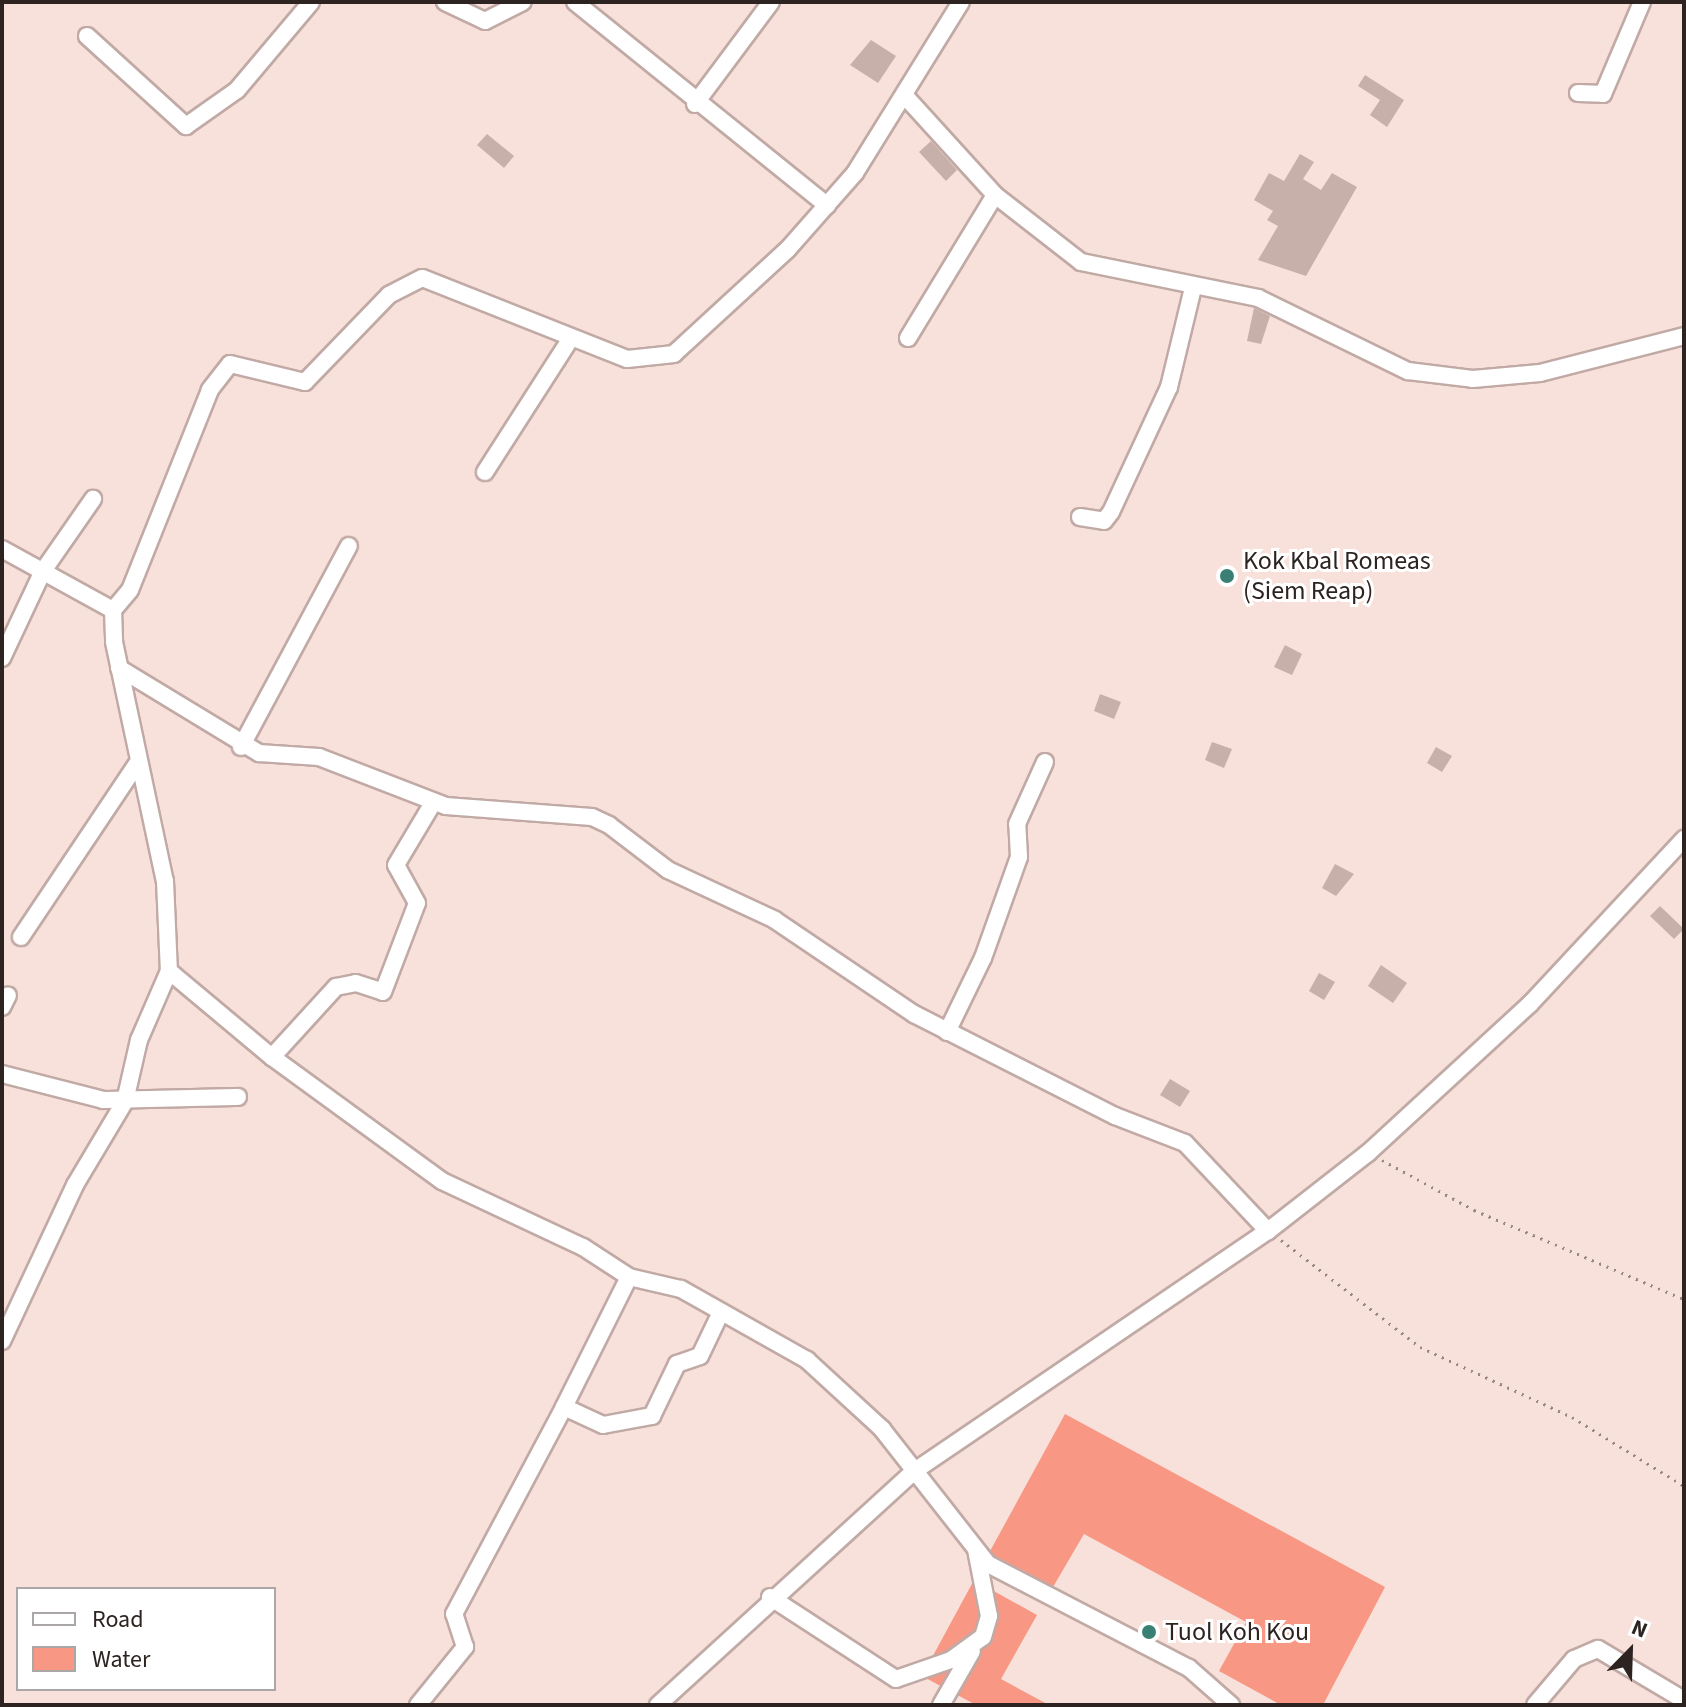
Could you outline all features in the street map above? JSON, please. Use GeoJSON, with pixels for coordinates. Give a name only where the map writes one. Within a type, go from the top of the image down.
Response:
{"type":"FeatureCollection","features":[{"type":"Feature","properties":{"kind":"street"},"geometry":{"type":"LineString","coordinates":[[87,36],[186,126],[237,90],[311,2]]}},
{"type":"Feature","properties":{"kind":"street"},"geometry":{"type":"LineString","coordinates":[[445,2],[485,21],[523,2]]}},
{"type":"Feature","properties":{"kind":"street"},"geometry":{"type":"LineString","coordinates":[[575,2],[695,104],[827,205]]}},
{"type":"Feature","properties":{"kind":"street"},"geometry":{"type":"LineString","coordinates":[[695,104],[771,2]]}},
{"type":"Feature","properties":{"kind":"street"},"geometry":{"type":"LineString","coordinates":[[2,1341],[75,1185],[125,1101],[139,1040],[169,971],[165,881],[137,764],[119,668],[113,610],[130,590],[210,390],[230,364],[305,382],[389,295],[422,278],[569,341],[627,359],[674,354],[827,205],[905,96],[961,2]]}},
{"type":"Feature","properties":{"kind":"street"},"geometry":{"type":"LineString","coordinates":[[1578,93],[1603,94],[1642,2]]}},
{"type":"Feature","properties":{"kind":"street"},"geometry":{"type":"LineString","coordinates":[[905,96],[995,195],[1081,262],[1193,288],[1258,298],[1337,342],[1439,377],[1540,373],[1684,336]]}},
{"type":"Feature","properties":{"kind":"street"},"geometry":{"type":"LineString","coordinates":[[908,338],[995,195]]}},
{"type":"Feature","properties":{"kind":"street"},"geometry":{"type":"LineString","coordinates":[[1080,517],[1104,521],[1111,512],[1169,387],[1193,288]]}},
{"type":"Feature","properties":{"kind":"street"},"geometry":{"type":"LineString","coordinates":[[485,472],[569,341]]}},
{"type":"Feature","properties":{"kind":"street"},"geometry":{"type":"LineString","coordinates":[[2,658],[43,571],[93,499]]}},
{"type":"Feature","properties":{"kind":"street"},"geometry":{"type":"LineString","coordinates":[[241,747],[349,546]]}},
{"type":"Feature","properties":{"kind":"street"},"geometry":{"type":"LineString","coordinates":[[2,549],[113,610]]}},
{"type":"Feature","properties":{"kind":"street"},"geometry":{"type":"LineString","coordinates":[[119,668],[241,747],[319,757],[433,803],[492,814],[592,817],[668,870],[775,920],[947,1032],[1185,1143],[1268,1231]]}},
{"type":"Feature","properties":{"kind":"street"},"geometry":{"type":"LineString","coordinates":[[947,1032],[983,958],[1019,857],[1017,824],[1045,762]]}},
{"type":"Feature","properties":{"kind":"street"},"geometry":{"type":"LineString","coordinates":[[21,937],[137,764]]}},
{"type":"Feature","properties":{"kind":"street"},"geometry":{"type":"LineString","coordinates":[[272,1057],[336,987],[356,983],[383,992],[417,903],[396,865],[433,803]]}},
{"type":"Feature","properties":{"kind":"street"},"geometry":{"type":"LineString","coordinates":[[658,1705],[770,1597],[913,1472],[1268,1231],[1368,1153],[1530,1004],[1684,839]]}},
{"type":"Feature","properties":{"kind":"street"},"geometry":{"type":"LineString","coordinates":[[169,971],[272,1057],[442,1181],[583,1247],[629,1277],[681,1289],[720,1314],[807,1360],[882,1429],[913,1472],[1000,1574],[1189,1668],[1231,1705]]}},
{"type":"Feature","properties":{"kind":"street"},"geometry":{"type":"LineString","coordinates":[[2,1074],[66,1095],[125,1101],[238,1097]]}},
{"type":"Feature","properties":{"kind":"street"},"geometry":{"type":"LineString","coordinates":[[418,1705],[465,1647],[454,1614],[629,1277]]}},
{"type":"Feature","properties":{"kind":"street"},"geometry":{"type":"LineString","coordinates":[[564,1407],[603,1425],[652,1416],[677,1364],[700,1356],[720,1314]]}},
{"type":"Feature","properties":{"kind":"street"},"geometry":{"type":"LineString","coordinates":[[941,1705],[989,1616],[975,1548]]}},
{"type":"Feature","properties":{"kind":"street"},"geometry":{"type":"LineString","coordinates":[[770,1597],[896,1679],[972,1649]]}},
{"type":"Feature","properties":{"kind":"street"},"geometry":{"type":"LineString","coordinates":[[1535,1705],[1574,1659],[1598,1649],[1684,1700]]}},
{"type":"Feature","properties":{"kind":"path"},"geometry":{"type":"LineString","coordinates":[[1368,1153],[1474,1210],[1684,1299]]}},
{"type":"Feature","properties":{"kind":"path"},"geometry":{"type":"LineString","coordinates":[[1268,1231],[1420,1347],[1572,1417],[1684,1486]]}},
{"type":"Feature","properties":{"kind":"water"},"geometry":{"type":"Polygon","coordinates":[[[1065,1414],[1385,1587],[1323,1705],[1281,1705],[1219,1671],[1246,1622],[1084,1534],[1053,1587],[989,1553],[1065,1414]]]}},
{"type":"Feature","properties":{"kind":"water"},"geometry":{"type":"Polygon","coordinates":[[[974,1580],[1037,1615],[1001,1679],[1049,1705],[976,1705],[922,1676],[974,1580]]]}},
{"type":"Feature","properties":{"kind":"building"},"geometry":{"type":"Polygon","coordinates":[[[871,40],[896,56],[878,83],[850,65],[871,40]]]}},
{"type":"Feature","properties":{"kind":"building"},"geometry":{"type":"Polygon","coordinates":[[[1365,75],[1404,100],[1387,127],[1370,115],[1380,100],[1358,86],[1365,75]]]}},
{"type":"Feature","properties":{"kind":"building"},"geometry":{"type":"Polygon","coordinates":[[[487,134],[514,156],[504,168],[477,145],[487,134]]]}},
{"type":"Feature","properties":{"kind":"building"},"geometry":{"type":"Polygon","coordinates":[[[931,141],[957,170],[946,181],[919,152],[931,141]]]}},
{"type":"Feature","properties":{"kind":"building"},"geometry":{"type":"Polygon","coordinates":[[[1300,154],[1314,162],[1303,179],[1321,190],[1332,173],[1357,187],[1306,276],[1258,260],[1278,226],[1267,220],[1273,211],[1254,200],[1269,173],[1284,181],[1300,154]]]}},
{"type":"Feature","properties":{"kind":"building"},"geometry":{"type":"Polygon","coordinates":[[[1254,308],[1270,316],[1261,344],[1247,341],[1254,308]]]}},
{"type":"Feature","properties":{"kind":"building"},"geometry":{"type":"Polygon","coordinates":[[[1285,645],[1302,654],[1292,675],[1274,667],[1285,645]]]}},
{"type":"Feature","properties":{"kind":"building"},"geometry":{"type":"Polygon","coordinates":[[[1100,694],[1121,702],[1114,719],[1094,711],[1100,694]]]}},
{"type":"Feature","properties":{"kind":"building"},"geometry":{"type":"Polygon","coordinates":[[[1212,742],[1232,749],[1224,768],[1205,760],[1212,742]]]}},
{"type":"Feature","properties":{"kind":"building"},"geometry":{"type":"Polygon","coordinates":[[[1436,747],[1452,756],[1442,772],[1427,763],[1436,747]]]}},
{"type":"Feature","properties":{"kind":"building"},"geometry":{"type":"Polygon","coordinates":[[[1335,864],[1354,874],[1336,896],[1322,888],[1335,864]]]}},
{"type":"Feature","properties":{"kind":"building"},"geometry":{"type":"Polygon","coordinates":[[[1660,906],[1684,929],[1674,939],[1650,916],[1660,906]]]}},
{"type":"Feature","properties":{"kind":"building"},"geometry":{"type":"Polygon","coordinates":[[[1381,965],[1407,983],[1393,1003],[1368,986],[1381,965]]]}},
{"type":"Feature","properties":{"kind":"building"},"geometry":{"type":"Polygon","coordinates":[[[1319,973],[1335,982],[1324,1000],[1309,991],[1319,973]]]}},
{"type":"Feature","properties":{"kind":"building"},"geometry":{"type":"Polygon","coordinates":[[[1170,1079],[1190,1091],[1180,1107],[1160,1095],[1170,1079]]]}},
{"type":"Feature","properties":{"kind":"place","name":"Kok Kbal Romeas (Siem Reap)"},"geometry":{"type":"Point","coordinates":[1227,576]}},
{"type":"Feature","properties":{"kind":"place","name":"Tuol Koh Kou"},"geometry":{"type":"Point","coordinates":[1149,1632]}}]}
